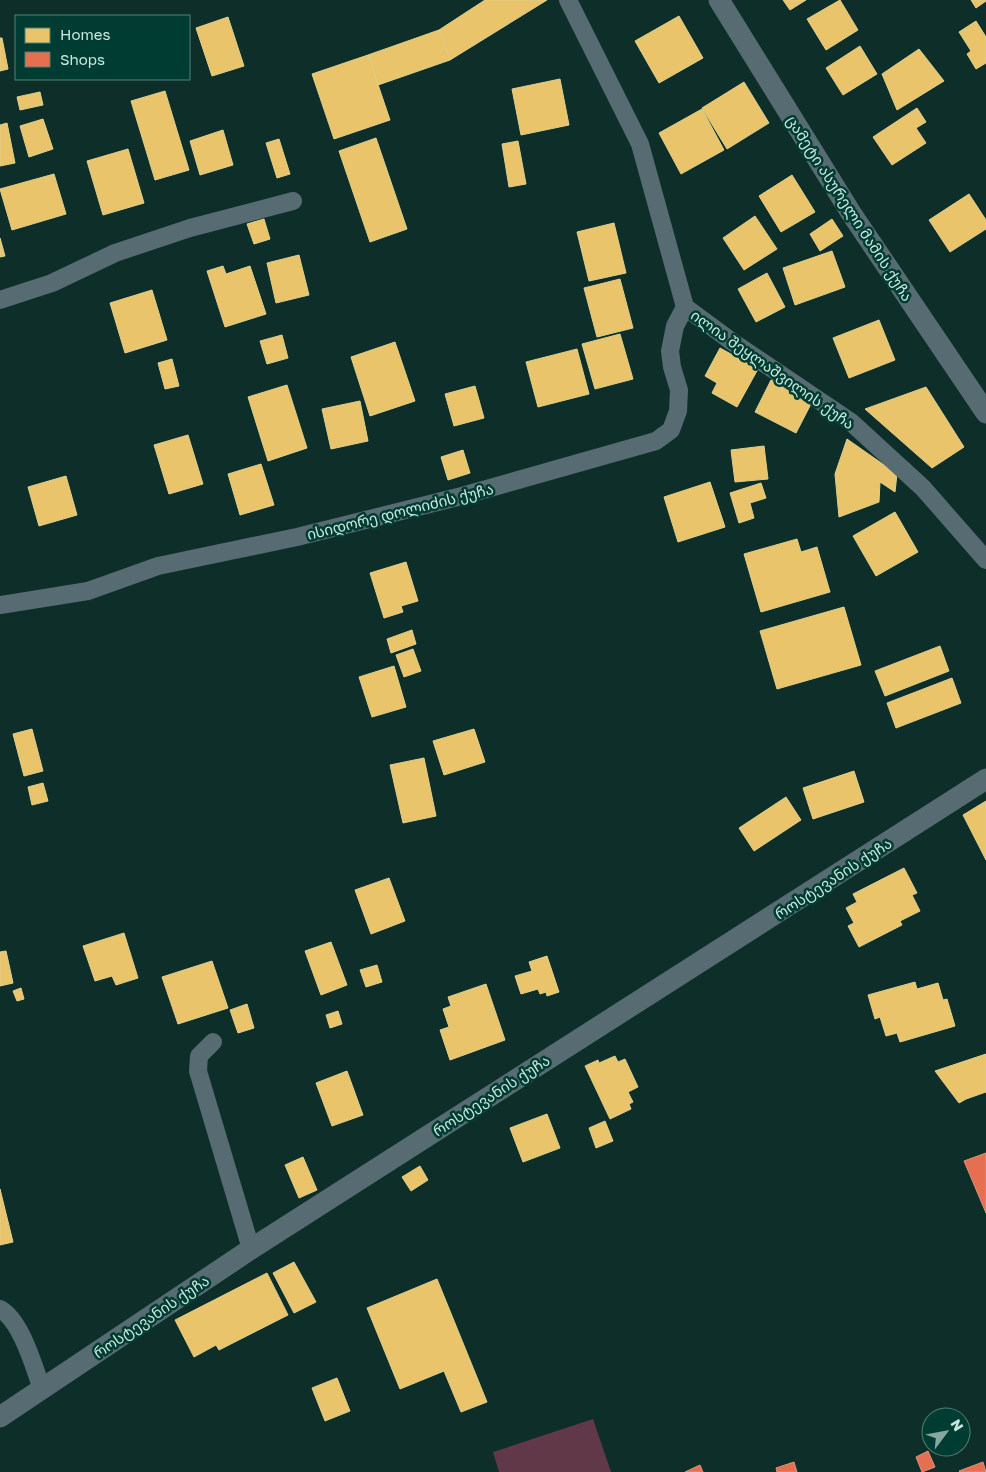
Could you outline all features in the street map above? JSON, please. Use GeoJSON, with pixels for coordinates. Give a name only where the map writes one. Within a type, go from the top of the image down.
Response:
{"type":"FeatureCollection","features":[{"type":"Feature","properties":{"kind":"street","name":"ილია შეყლაშვილის ქუჩა"},"geometry":{"type":"LineString","coordinates":[[568,0],[640,144],[685,307],[731,341],[851,422],[923,488],[986,560]]}},
{"type":"Feature","properties":{"kind":"street","name":"ცამეტი ასურელი მამის ქუჩა"},"geometry":{"type":"LineString","coordinates":[[720,0],[851,213],[986,413]]}},
{"type":"Feature","properties":{"kind":"street"},"geometry":{"type":"LineString","coordinates":[[0,300],[52,283],[116,253],[190,228],[293,201]]}},
{"type":"Feature","properties":{"kind":"street","name":"ისიდორე დოლიძის ქუჩა"},"geometry":{"type":"LineString","coordinates":[[0,605],[88,591],[158,566],[297,537],[462,496],[656,441],[671,430],[678,411],[679,390],[672,367],[670,351],[675,326],[685,307]]}},
{"type":"Feature","properties":{"kind":"street","name":"როსტევანის ქუჩა"},"geometry":{"type":"LineString","coordinates":[[0,1417],[251,1249],[986,779]]}},
{"type":"Feature","properties":{"kind":"street"},"geometry":{"type":"LineString","coordinates":[[213,1042],[199,1056],[198,1071],[251,1249]]}},
{"type":"Feature","properties":{"kind":"street"},"geometry":{"type":"LineString","coordinates":[[0,1310],[8,1313],[26,1344],[42,1389]]}},
{"type":"Feature","properties":{"kind":"shaded area"},"geometry":{"type":"Polygon","coordinates":[[[593,1419],[611,1472],[499,1472],[493,1452],[593,1419]]]}},
{"type":"Feature","properties":{"kind":"building: Homes"},"geometry":{"type":"Polygon","coordinates":[[[485,0],[547,0],[450,60],[439,30],[485,0]]]}},
{"type":"Feature","properties":{"kind":"building: Homes"},"geometry":{"type":"Polygon","coordinates":[[[783,0],[806,0],[790,10],[783,0]]]}},
{"type":"Feature","properties":{"kind":"building: Homes"},"geometry":{"type":"Polygon","coordinates":[[[840,0],[858,30],[826,50],[807,19],[840,0]]]}},
{"type":"Feature","properties":{"kind":"building: Homes"},"geometry":{"type":"Polygon","coordinates":[[[971,0],[986,0],[986,1],[976,8],[971,0]]]}},
{"type":"Feature","properties":{"kind":"building: Homes"},"geometry":{"type":"Polygon","coordinates":[[[679,16],[703,58],[659,83],[635,41],[679,16]]]}},
{"type":"Feature","properties":{"kind":"building: Homes"},"geometry":{"type":"Polygon","coordinates":[[[228,17],[244,66],[212,76],[196,28],[228,17]]]}},
{"type":"Feature","properties":{"kind":"building: Homes"},"geometry":{"type":"Polygon","coordinates":[[[976,21],[986,37],[986,63],[976,69],[967,54],[971,51],[959,32],[976,21]]]}},
{"type":"Feature","properties":{"kind":"building: Homes"},"geometry":{"type":"Polygon","coordinates":[[[439,30],[450,60],[378,85],[368,55],[439,30]]]}},
{"type":"Feature","properties":{"kind":"building: Homes"},"geometry":{"type":"Polygon","coordinates":[[[0,38],[2,38],[8,69],[0,71],[0,38]]]}},
{"type":"Feature","properties":{"kind":"building: Homes"},"geometry":{"type":"Polygon","coordinates":[[[860,46],[877,74],[843,95],[826,68],[860,46]]]}},
{"type":"Feature","properties":{"kind":"building: Homes"},"geometry":{"type":"Polygon","coordinates":[[[919,49],[944,81],[897,110],[882,74],[919,49]]]}},
{"type":"Feature","properties":{"kind":"building: Homes"},"geometry":{"type":"Polygon","coordinates":[[[368,55],[390,120],[334,139],[312,74],[368,55]]]}},
{"type":"Feature","properties":{"kind":"building: Homes"},"geometry":{"type":"Polygon","coordinates":[[[560,79],[569,125],[521,135],[512,89],[560,79]]]}},
{"type":"Feature","properties":{"kind":"building: Homes"},"geometry":{"type":"Polygon","coordinates":[[[744,82],[769,123],[727,149],[702,108],[744,82]]]}},
{"type":"Feature","properties":{"kind":"building: Homes"},"geometry":{"type":"Polygon","coordinates":[[[165,91],[189,170],[155,180],[131,101],[165,91]]]}},
{"type":"Feature","properties":{"kind":"building: Homes"},"geometry":{"type":"Polygon","coordinates":[[[40,92],[43,105],[20,110],[17,97],[40,92]]]}},
{"type":"Feature","properties":{"kind":"building: Homes"},"geometry":{"type":"Polygon","coordinates":[[[917,108],[926,122],[916,128],[926,143],[892,165],[873,137],[917,108]]]}},
{"type":"Feature","properties":{"kind":"building: Homes"},"geometry":{"type":"Polygon","coordinates":[[[702,109],[724,150],[681,174],[659,133],[702,109]]]}},
{"type":"Feature","properties":{"kind":"building: Homes"},"geometry":{"type":"Polygon","coordinates":[[[43,119],[53,149],[29,157],[20,126],[43,119]]]}},
{"type":"Feature","properties":{"kind":"building: Homes"},"geometry":{"type":"Polygon","coordinates":[[[7,123],[15,163],[0,166],[0,125],[7,123]]]}},
{"type":"Feature","properties":{"kind":"building: Homes"},"geometry":{"type":"Polygon","coordinates":[[[223,130],[233,165],[200,175],[190,141],[223,130]]]}},
{"type":"Feature","properties":{"kind":"building: Homes"},"geometry":{"type":"Polygon","coordinates":[[[376,138],[407,229],[370,242],[339,151],[376,138]]]}},
{"type":"Feature","properties":{"kind":"building: Homes"},"geometry":{"type":"Polygon","coordinates":[[[279,139],[290,174],[277,178],[266,143],[279,139]]]}},
{"type":"Feature","properties":{"kind":"building: Homes"},"geometry":{"type":"Polygon","coordinates":[[[518,141],[526,184],[509,187],[502,144],[518,141]]]}},
{"type":"Feature","properties":{"kind":"building: Homes"},"geometry":{"type":"Polygon","coordinates":[[[128,149],[144,203],[103,215],[87,161],[128,149]]]}},
{"type":"Feature","properties":{"kind":"building: Homes"},"geometry":{"type":"Polygon","coordinates":[[[54,174],[66,214],[12,230],[0,189],[54,174]]]}},
{"type":"Feature","properties":{"kind":"building: Homes"},"geometry":{"type":"Polygon","coordinates":[[[792,175],[815,212],[781,232],[759,196],[792,175]]]}},
{"type":"Feature","properties":{"kind":"building: Homes"},"geometry":{"type":"Polygon","coordinates":[[[969,194],[986,220],[986,229],[950,252],[929,220],[969,194]]]}},
{"type":"Feature","properties":{"kind":"building: Homes"},"geometry":{"type":"Polygon","coordinates":[[[755,216],[777,249],[744,270],[723,238],[755,216]]]}},
{"type":"Feature","properties":{"kind":"building: Homes"},"geometry":{"type":"Polygon","coordinates":[[[264,219],[270,239],[254,244],[247,224],[264,219]]]}},
{"type":"Feature","properties":{"kind":"building: Homes"},"geometry":{"type":"Polygon","coordinates":[[[832,219],[843,236],[820,251],[810,234],[832,219]]]}},
{"type":"Feature","properties":{"kind":"building: Homes"},"geometry":{"type":"Polygon","coordinates":[[[614,223],[626,273],[589,281],[577,232],[614,223]]]}},
{"type":"Feature","properties":{"kind":"building: Homes"},"geometry":{"type":"Polygon","coordinates":[[[0,238],[5,256],[0,257],[0,238]]]}},
{"type":"Feature","properties":{"kind":"building: Homes"},"geometry":{"type":"Polygon","coordinates":[[[832,251],[845,287],[795,305],[783,268],[832,251]]]}},
{"type":"Feature","properties":{"kind":"building: Homes"},"geometry":{"type":"Polygon","coordinates":[[[299,255],[309,295],[276,303],[267,263],[299,255]]]}},
{"type":"Feature","properties":{"kind":"building: Homes"},"geometry":{"type":"Polygon","coordinates":[[[223,266],[226,274],[250,266],[266,314],[225,327],[207,271],[223,266]]]}},
{"type":"Feature","properties":{"kind":"building: Homes"},"geometry":{"type":"Polygon","coordinates":[[[767,273],[785,307],[756,322],[738,289],[767,273]]]}},
{"type":"Feature","properties":{"kind":"building: Homes"},"geometry":{"type":"Polygon","coordinates":[[[620,279],[633,328],[597,337],[584,288],[620,279]]]}},
{"type":"Feature","properties":{"kind":"building: Homes"},"geometry":{"type":"Polygon","coordinates":[[[152,290],[167,340],[125,353],[110,303],[152,290]]]}},
{"type":"Feature","properties":{"kind":"building: Homes"},"geometry":{"type":"Polygon","coordinates":[[[879,320],[895,360],[849,378],[833,338],[879,320]]]}},
{"type":"Feature","properties":{"kind":"building: Homes"},"geometry":{"type":"Polygon","coordinates":[[[620,334],[633,379],[595,389],[582,344],[620,334]]]}},
{"type":"Feature","properties":{"kind":"building: Homes"},"geometry":{"type":"Polygon","coordinates":[[[282,335],[288,358],[267,364],[260,341],[282,335]]]}},
{"type":"Feature","properties":{"kind":"building: Homes"},"geometry":{"type":"Polygon","coordinates":[[[395,342],[415,401],[370,416],[351,357],[395,342]]]}},
{"type":"Feature","properties":{"kind":"building: Homes"},"geometry":{"type":"Polygon","coordinates":[[[720,348],[758,369],[737,407],[712,393],[717,383],[705,376],[720,348]]]}},
{"type":"Feature","properties":{"kind":"building: Homes"},"geometry":{"type":"Polygon","coordinates":[[[577,349],[589,394],[538,407],[526,362],[577,349]]]}},
{"type":"Feature","properties":{"kind":"building: Homes"},"geometry":{"type":"Polygon","coordinates":[[[172,359],[179,386],[165,389],[158,363],[172,359]]]}},
{"type":"Feature","properties":{"kind":"building: Homes"},"geometry":{"type":"Polygon","coordinates":[[[771,380],[812,402],[796,433],[755,412],[771,380]]]}},
{"type":"Feature","properties":{"kind":"building: Homes"},"geometry":{"type":"Polygon","coordinates":[[[287,385],[307,448],[268,461],[248,397],[287,385]]]}},
{"type":"Feature","properties":{"kind":"building: Homes"},"geometry":{"type":"Polygon","coordinates":[[[475,386],[484,418],[454,426],[445,394],[475,386]]]}},
{"type":"Feature","properties":{"kind":"building: Homes"},"geometry":{"type":"Polygon","coordinates":[[[926,387],[964,447],[932,468],[865,409],[926,387]]]}},
{"type":"Feature","properties":{"kind":"building: Homes"},"geometry":{"type":"Polygon","coordinates":[[[360,401],[368,441],[331,449],[322,409],[360,401]]]}},
{"type":"Feature","properties":{"kind":"building: Homes"},"geometry":{"type":"Polygon","coordinates":[[[188,435],[203,484],[169,494],[154,445],[188,435]]]}},
{"type":"Feature","properties":{"kind":"building: Homes"},"geometry":{"type":"Polygon","coordinates":[[[847,439],[897,474],[895,492],[880,482],[879,502],[839,517],[835,474],[847,439]]]}},
{"type":"Feature","properties":{"kind":"building: Homes"},"geometry":{"type":"Polygon","coordinates":[[[764,446],[768,479],[735,482],[731,450],[764,446]]]}},
{"type":"Feature","properties":{"kind":"building: Homes"},"geometry":{"type":"Polygon","coordinates":[[[463,450],[470,473],[448,480],[441,457],[463,450]]]}},
{"type":"Feature","properties":{"kind":"building: Homes"},"geometry":{"type":"Polygon","coordinates":[[[261,464],[274,505],[240,515],[228,474],[261,464]]]}},
{"type":"Feature","properties":{"kind":"building: Homes"},"geometry":{"type":"Polygon","coordinates":[[[66,476],[77,515],[39,526],[28,487],[66,476]]]}},
{"type":"Feature","properties":{"kind":"building: Homes"},"geometry":{"type":"Polygon","coordinates":[[[710,482],[725,527],[678,542],[664,497],[710,482]]]}},
{"type":"Feature","properties":{"kind":"building: Homes"},"geometry":{"type":"Polygon","coordinates":[[[761,483],[766,498],[750,503],[754,518],[739,523],[730,493],[761,483]]]}},
{"type":"Feature","properties":{"kind":"building: Homes"},"geometry":{"type":"Polygon","coordinates":[[[895,512],[918,552],[876,576],[853,536],[895,512]]]}},
{"type":"Feature","properties":{"kind":"building: Homes"},"geometry":{"type":"Polygon","coordinates":[[[797,539],[801,552],[817,547],[830,592],[761,612],[744,554],[797,539]]]}},
{"type":"Feature","properties":{"kind":"building: Homes"},"geometry":{"type":"Polygon","coordinates":[[[406,562],[418,601],[401,606],[403,612],[384,618],[370,573],[406,562]]]}},
{"type":"Feature","properties":{"kind":"building: Homes"},"geometry":{"type":"Polygon","coordinates":[[[844,607],[861,665],[777,689],[760,631],[844,607]]]}},
{"type":"Feature","properties":{"kind":"building: Homes"},"geometry":{"type":"Polygon","coordinates":[[[412,630],[416,644],[391,653],[387,639],[412,630]]]}},
{"type":"Feature","properties":{"kind":"building: Homes"},"geometry":{"type":"Polygon","coordinates":[[[940,646],[949,671],[885,696],[875,671],[940,646]]]}},
{"type":"Feature","properties":{"kind":"building: Homes"},"geometry":{"type":"Polygon","coordinates":[[[413,649],[421,671],[404,677],[396,655],[413,649]]]}},
{"type":"Feature","properties":{"kind":"building: Homes"},"geometry":{"type":"Polygon","coordinates":[[[394,666],[406,707],[372,717],[359,677],[394,666]]]}},
{"type":"Feature","properties":{"kind":"building: Homes"},"geometry":{"type":"Polygon","coordinates":[[[952,678],[961,703],[896,728],[887,703],[952,678]]]}},
{"type":"Feature","properties":{"kind":"building: Homes"},"geometry":{"type":"Polygon","coordinates":[[[32,729],[43,771],[24,776],[13,734],[32,729]]]}},
{"type":"Feature","properties":{"kind":"building: Homes"},"geometry":{"type":"Polygon","coordinates":[[[474,729],[485,762],[444,775],[433,741],[474,729]]]}},
{"type":"Feature","properties":{"kind":"building: Homes"},"geometry":{"type":"Polygon","coordinates":[[[424,758],[436,816],[403,823],[390,765],[424,758]]]}},
{"type":"Feature","properties":{"kind":"building: Homes"},"geometry":{"type":"Polygon","coordinates":[[[854,771],[864,802],[813,819],[803,788],[854,771]]]}},
{"type":"Feature","properties":{"kind":"building: Homes"},"geometry":{"type":"Polygon","coordinates":[[[43,783],[48,801],[32,805],[28,787],[43,783]]]}},
{"type":"Feature","properties":{"kind":"building: Homes"},"geometry":{"type":"Polygon","coordinates":[[[786,797],[801,820],[754,851],[739,828],[786,797]]]}},
{"type":"Feature","properties":{"kind":"building: Homes"},"geometry":{"type":"Polygon","coordinates":[[[986,801],[986,860],[963,815],[986,801]]]}},
{"type":"Feature","properties":{"kind":"building: Homes"},"geometry":{"type":"Polygon","coordinates":[[[904,868],[917,893],[912,895],[920,911],[900,921],[902,925],[859,947],[848,926],[854,923],[846,908],[857,902],[853,894],[904,868]]]}},
{"type":"Feature","properties":{"kind":"building: Homes"},"geometry":{"type":"Polygon","coordinates":[[[389,878],[405,921],[371,934],[355,890],[389,878]]]}},
{"type":"Feature","properties":{"kind":"building: Homes"},"geometry":{"type":"Polygon","coordinates":[[[124,933],[138,978],[116,985],[112,976],[95,981],[83,946],[124,933]]]}},
{"type":"Feature","properties":{"kind":"building: Homes"},"geometry":{"type":"Polygon","coordinates":[[[331,942],[347,985],[321,995],[305,951],[331,942]]]}},
{"type":"Feature","properties":{"kind":"building: Homes"},"geometry":{"type":"Polygon","coordinates":[[[6,951],[13,983],[0,986],[0,952],[6,951]]]}},
{"type":"Feature","properties":{"kind":"building: Homes"},"geometry":{"type":"Polygon","coordinates":[[[547,956],[559,992],[547,996],[546,992],[540,994],[538,989],[521,994],[515,976],[532,971],[529,962],[547,956]]]}},
{"type":"Feature","properties":{"kind":"building: Homes"},"geometry":{"type":"Polygon","coordinates":[[[212,961],[228,1008],[178,1024],[162,977],[212,961]]]}},
{"type":"Feature","properties":{"kind":"building: Homes"},"geometry":{"type":"Polygon","coordinates":[[[377,965],[382,982],[366,987],[360,970],[377,965]]]}},
{"type":"Feature","properties":{"kind":"building: Homes"},"geometry":{"type":"Polygon","coordinates":[[[915,982],[917,989],[938,983],[943,1000],[947,999],[955,1026],[900,1042],[897,1033],[886,1036],[880,1017],[875,1019],[868,995],[915,982]]]}},
{"type":"Feature","properties":{"kind":"building: Homes"},"geometry":{"type":"Polygon","coordinates":[[[486,984],[505,1040],[450,1060],[440,1030],[449,1027],[443,1009],[451,1006],[448,997],[486,984]]]}},
{"type":"Feature","properties":{"kind":"building: Homes"},"geometry":{"type":"Polygon","coordinates":[[[21,988],[24,999],[17,1001],[13,991],[21,988]]]}},
{"type":"Feature","properties":{"kind":"building: Homes"},"geometry":{"type":"Polygon","coordinates":[[[247,1004],[254,1028],[238,1033],[230,1010],[247,1004]]]}},
{"type":"Feature","properties":{"kind":"building: Homes"},"geometry":{"type":"Polygon","coordinates":[[[338,1011],[342,1024],[330,1028],[326,1015],[338,1011]]]}},
{"type":"Feature","properties":{"kind":"building: Homes"},"geometry":{"type":"Polygon","coordinates":[[[986,1054],[986,1092],[959,1103],[935,1071],[986,1054]]]}},
{"type":"Feature","properties":{"kind":"building: Homes"},"geometry":{"type":"Polygon","coordinates":[[[615,1056],[618,1062],[625,1059],[638,1087],[628,1092],[633,1102],[629,1104],[631,1109],[610,1119],[585,1066],[598,1060],[599,1063],[615,1056]]]}},
{"type":"Feature","properties":{"kind":"building: Homes"},"geometry":{"type":"Polygon","coordinates":[[[347,1071],[363,1115],[332,1126],[316,1083],[347,1071]]]}},
{"type":"Feature","properties":{"kind":"building: Homes"},"geometry":{"type":"Polygon","coordinates":[[[547,1114],[560,1148],[523,1162],[510,1128],[547,1114]]]}},
{"type":"Feature","properties":{"kind":"building: Homes"},"geometry":{"type":"Polygon","coordinates":[[[605,1121],[613,1141],[596,1148],[589,1128],[605,1121]]]}},
{"type":"Feature","properties":{"kind":"building: Homes"},"geometry":{"type":"Polygon","coordinates":[[[303,1157],[317,1190],[299,1198],[285,1165],[303,1157]]]}},
{"type":"Feature","properties":{"kind":"building: Homes"},"geometry":{"type":"Polygon","coordinates":[[[420,1166],[428,1180],[411,1191],[402,1177],[420,1166]]]}},
{"type":"Feature","properties":{"kind":"building: Homes"},"geometry":{"type":"Polygon","coordinates":[[[0,1189],[13,1242],[0,1245],[0,1189]]]}},
{"type":"Feature","properties":{"kind":"building: Homes"},"geometry":{"type":"Polygon","coordinates":[[[294,1262],[316,1302],[294,1313],[273,1273],[294,1262]]]}},
{"type":"Feature","properties":{"kind":"building: Homes"},"geometry":{"type":"Polygon","coordinates":[[[267,1273],[288,1315],[219,1350],[216,1345],[194,1357],[175,1320],[267,1273]]]}},
{"type":"Feature","properties":{"kind":"building: Homes"},"geometry":{"type":"Polygon","coordinates":[[[437,1279],[487,1402],[461,1412],[444,1371],[400,1389],[367,1308],[437,1279]]]}},
{"type":"Feature","properties":{"kind":"building: Homes"},"geometry":{"type":"Polygon","coordinates":[[[337,1378],[350,1411],[325,1421],[312,1388],[337,1378]]]}},
{"type":"Feature","properties":{"kind":"building: Shops"},"geometry":{"type":"Polygon","coordinates":[[[986,1153],[986,1213],[964,1161],[986,1153]]]}},
{"type":"Feature","properties":{"kind":"building: Shops"},"geometry":{"type":"Polygon","coordinates":[[[921,1454],[921,1457],[931,1457],[935,1467],[922,1472],[916,1457],[921,1454]]]}},
{"type":"Feature","properties":{"kind":"building: Shops"},"geometry":{"type":"Polygon","coordinates":[[[794,1462],[797,1472],[777,1472],[776,1468],[794,1462]]]}},
{"type":"Feature","properties":{"kind":"building: Shops"},"geometry":{"type":"Polygon","coordinates":[[[983,1462],[986,1472],[959,1471],[983,1462]]]}},
{"type":"Feature","properties":{"kind":"building: Shops"},"geometry":{"type":"Polygon","coordinates":[[[700,1465],[703,1472],[685,1472],[700,1465]]]}}]}
